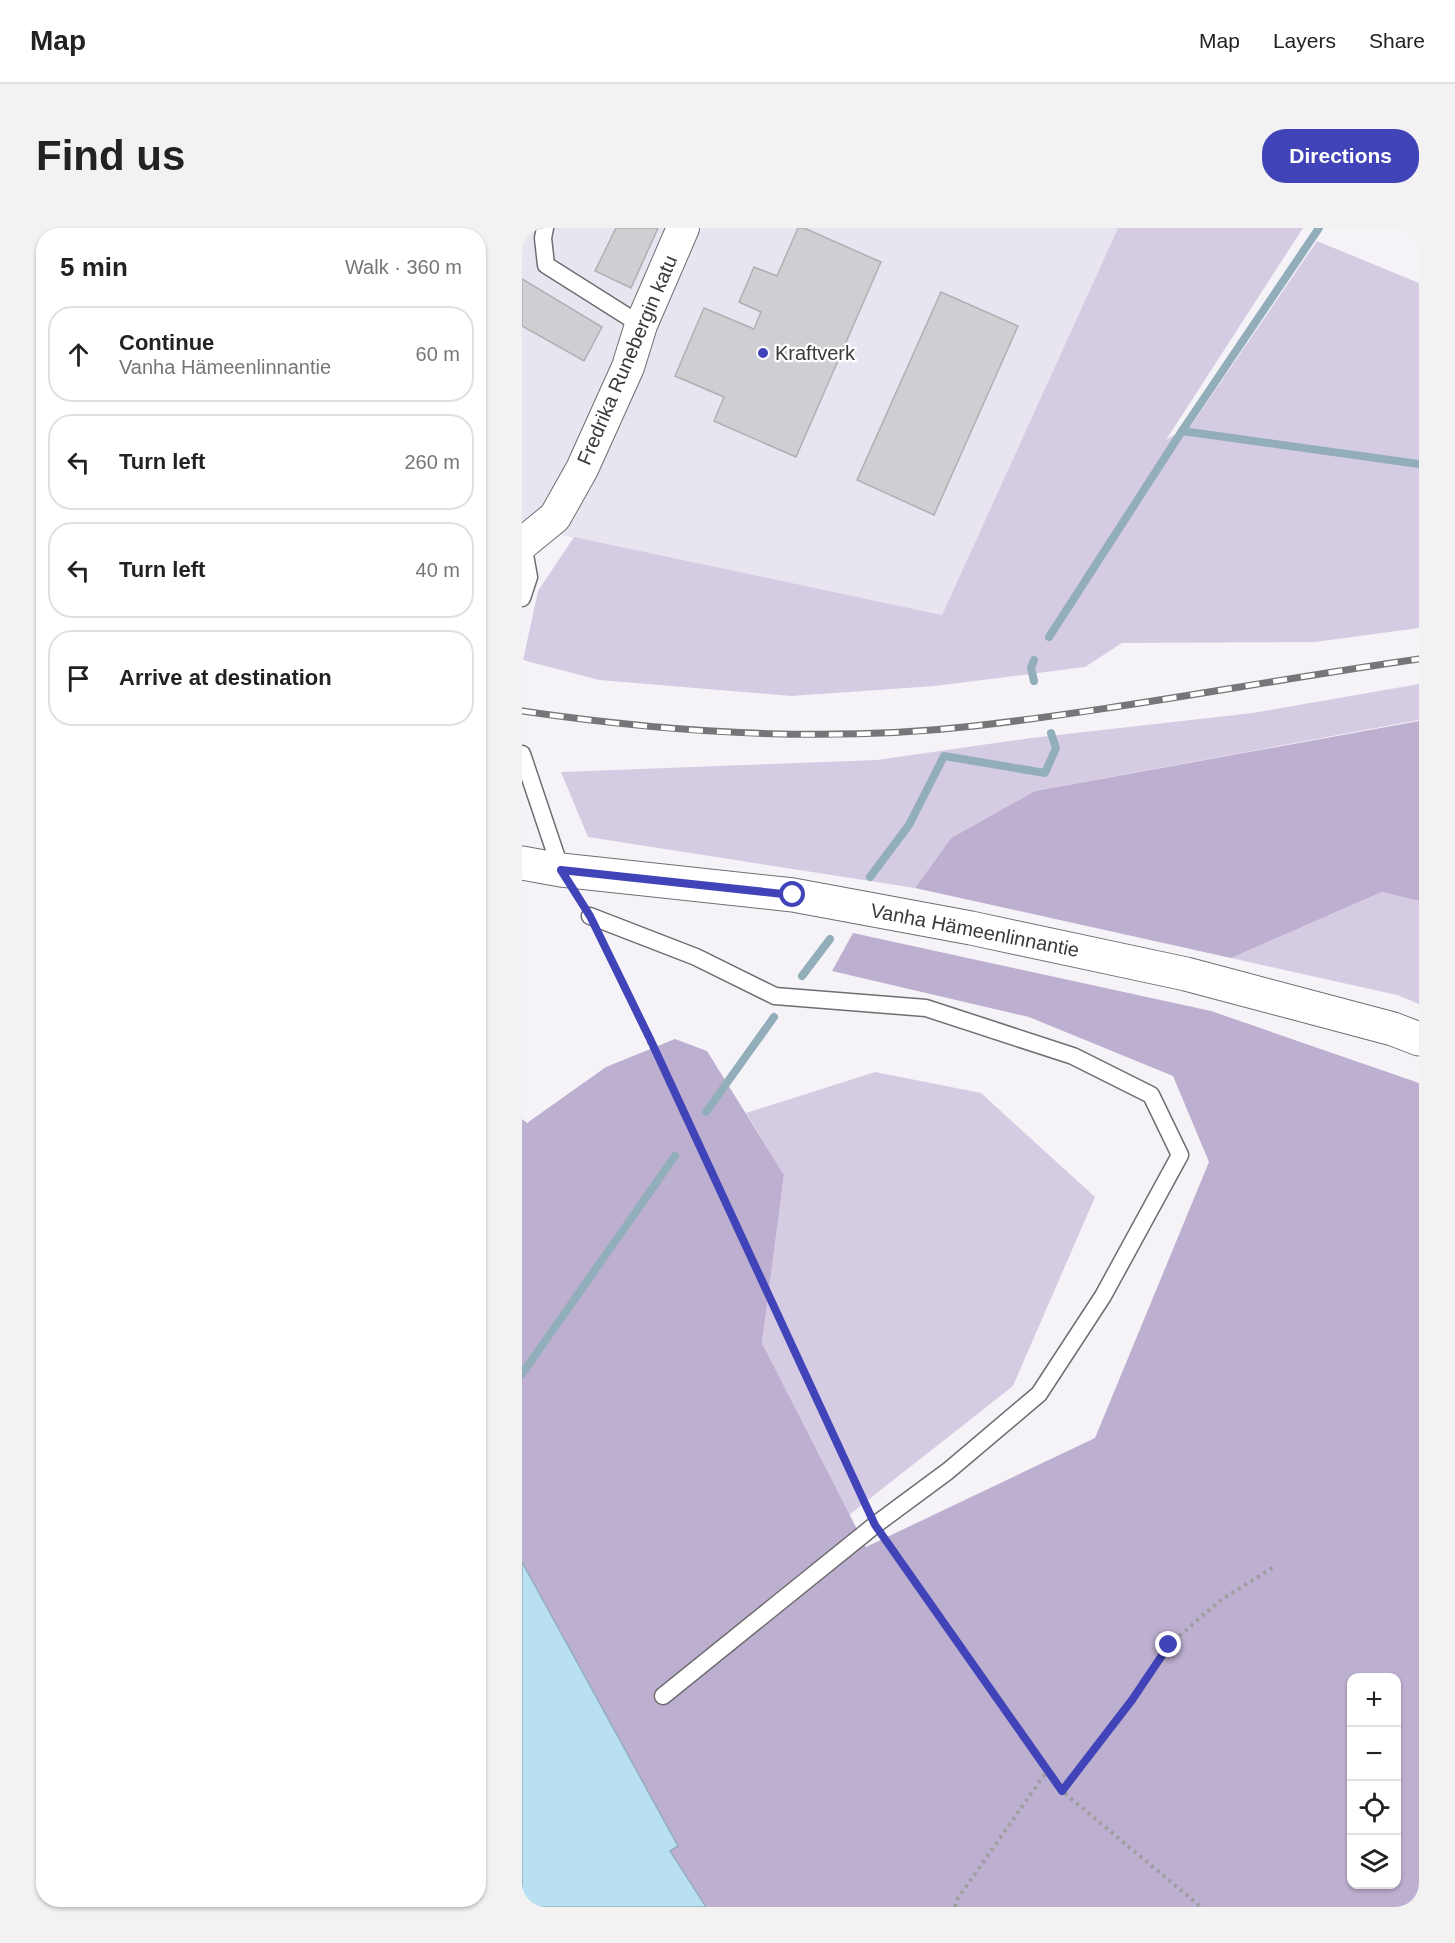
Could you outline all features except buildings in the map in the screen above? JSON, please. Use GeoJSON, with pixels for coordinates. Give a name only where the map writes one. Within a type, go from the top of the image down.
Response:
{"type":"FeatureCollection","features":[{"type":"Feature","properties":{"kind":"street","name":"Fredrika Runebergin katu"},"geometry":{"type":"LineString","coordinates":[[523,544],[555,517],[582,469],[628,367],[641,325],[682,228]]}},
{"type":"Feature","properties":{"kind":"street","name":"Vanha Hämeenlinnantie"},"geometry":{"type":"LineString","coordinates":[[522,863],[561,870],[793,895],[971,928],[1186,974],[1393,1029],[1419,1040]]}},
{"type":"Feature","properties":{"kind":"lane"},"geometry":{"type":"LineString","coordinates":[[528,228],[544,233],[546,265],[641,325]]}},
{"type":"Feature","properties":{"kind":"lane"},"geometry":{"type":"LineString","coordinates":[[522,598],[529,577],[523,544]]}},
{"type":"Feature","properties":{"kind":"lane"},"geometry":{"type":"LineString","coordinates":[[522,754],[561,870]]}},
{"type":"Feature","properties":{"kind":"lane"},"geometry":{"type":"LineString","coordinates":[[590,916],[696,957],[775,996],[926,1008],[1072,1056],[1151,1095],[1180,1155],[1103,1296],[1039,1394],[948,1471],[875,1525],[663,1696]]}},
{"type":"Feature","properties":{"kind":"path"},"geometry":{"type":"LineString","coordinates":[[590,916],[875,1525],[1062,1791],[1201,1907]]}},
{"type":"Feature","properties":{"kind":"path"},"geometry":{"type":"LineString","coordinates":[[1062,1791],[1132,1700],[1169,1645],[1218,1602],[1275,1566]]}},
{"type":"Feature","properties":{"kind":"path"},"geometry":{"type":"LineString","coordinates":[[955,1907],[958,1898],[1047,1771]]}},
{"type":"Feature","properties":{"kind":"shaded area"},"geometry":{"type":"Polygon","coordinates":[[[522,228],[1118,228],[942,615],[522,527],[522,228]]]}},
{"type":"Feature","properties":{"kind":"shaded area"},"geometry":{"type":"Polygon","coordinates":[[[1118,228],[1303,228],[1166,440],[1192,424],[1317,241],[1419,283],[1419,628],[1315,642],[1122,643],[1085,667],[935,686],[791,696],[599,680],[523,660],[538,591],[574,537],[942,615],[1118,228]]]}},
{"type":"Feature","properties":{"kind":"shaded area"},"geometry":{"type":"Polygon","coordinates":[[[1419,684],[1419,720],[1035,791],[951,838],[915,888],[588,837],[561,772],[877,760],[1031,738],[1253,713],[1419,684]]]}},
{"type":"Feature","properties":{"kind":"shaded area"},"geometry":{"type":"Polygon","coordinates":[[[1419,721],[1419,901],[1382,892],[1231,958],[915,888],[951,838],[1035,791],[1419,721]]]}},
{"type":"Feature","properties":{"kind":"shaded area"},"geometry":{"type":"Polygon","coordinates":[[[1382,892],[1419,901],[1419,1004],[1397,995],[1231,958],[1382,892]]]}},
{"type":"Feature","properties":{"kind":"shaded area"},"geometry":{"type":"Polygon","coordinates":[[[853,933],[1211,1011],[1419,1083],[1419,1907],[706,1907],[670,1850],[677,1846],[522,1562],[522,1119],[527,1123],[606,1067],[675,1039],[707,1051],[784,1175],[762,1343],[866,1547],[1095,1438],[1209,1162],[1173,1076],[1029,1017],[832,971],[853,933]]]}},
{"type":"Feature","properties":{"kind":"shaded area"},"geometry":{"type":"Polygon","coordinates":[[[875,1072],[981,1093],[1095,1197],[1013,1386],[849,1515],[762,1343],[784,1175],[746,1113],[875,1072]]]}},
{"type":"Feature","properties":{"kind":"water"},"geometry":{"type":"Polygon","coordinates":[[[522,1562],[678,1846],[670,1851],[706,1907],[522,1907],[522,1562]]]}},
{"type":"Feature","properties":{"kind":"waterway"},"geometry":{"type":"LineString","coordinates":[[1049,637],[1182,431],[1319,228]]}},
{"type":"Feature","properties":{"kind":"waterway"},"geometry":{"type":"LineString","coordinates":[[1182,431],[1419,464]]}},
{"type":"Feature","properties":{"kind":"waterway"},"geometry":{"type":"LineString","coordinates":[[1034,660],[1031,668],[1034,681]]}},
{"type":"Feature","properties":{"kind":"waterway"},"geometry":{"type":"LineString","coordinates":[[870,877],[909,825],[944,756],[1045,773],[1056,748],[1051,733]]}},
{"type":"Feature","properties":{"kind":"waterway"},"geometry":{"type":"LineString","coordinates":[[802,976],[830,939]]}},
{"type":"Feature","properties":{"kind":"waterway"},"geometry":{"type":"LineString","coordinates":[[706,1112],[774,1017]]}},
{"type":"Feature","properties":{"kind":"waterway"},"geometry":{"type":"LineString","coordinates":[[522,1374],[675,1156]]}},
{"type":"Feature","properties":{"kind":"railway"},"geometry":{"type":"LineString","coordinates":[[522,711],[635,725],[748,733],[805,735],[918,731],[1086,711],[1419,659]]}},
{"type":"Feature","properties":{"kind":"place","name":"Kraftverk"},"geometry":{"type":"Point","coordinates":[763,353]}},
{"type":"Feature","properties":{"kind":"route"},"geometry":{"type":"LineString","coordinates":[[793,895],[561,870],[590,916],[651,1041],[875,1525],[1062,1791],[1132,1700],[1169,1645]]}}]}
